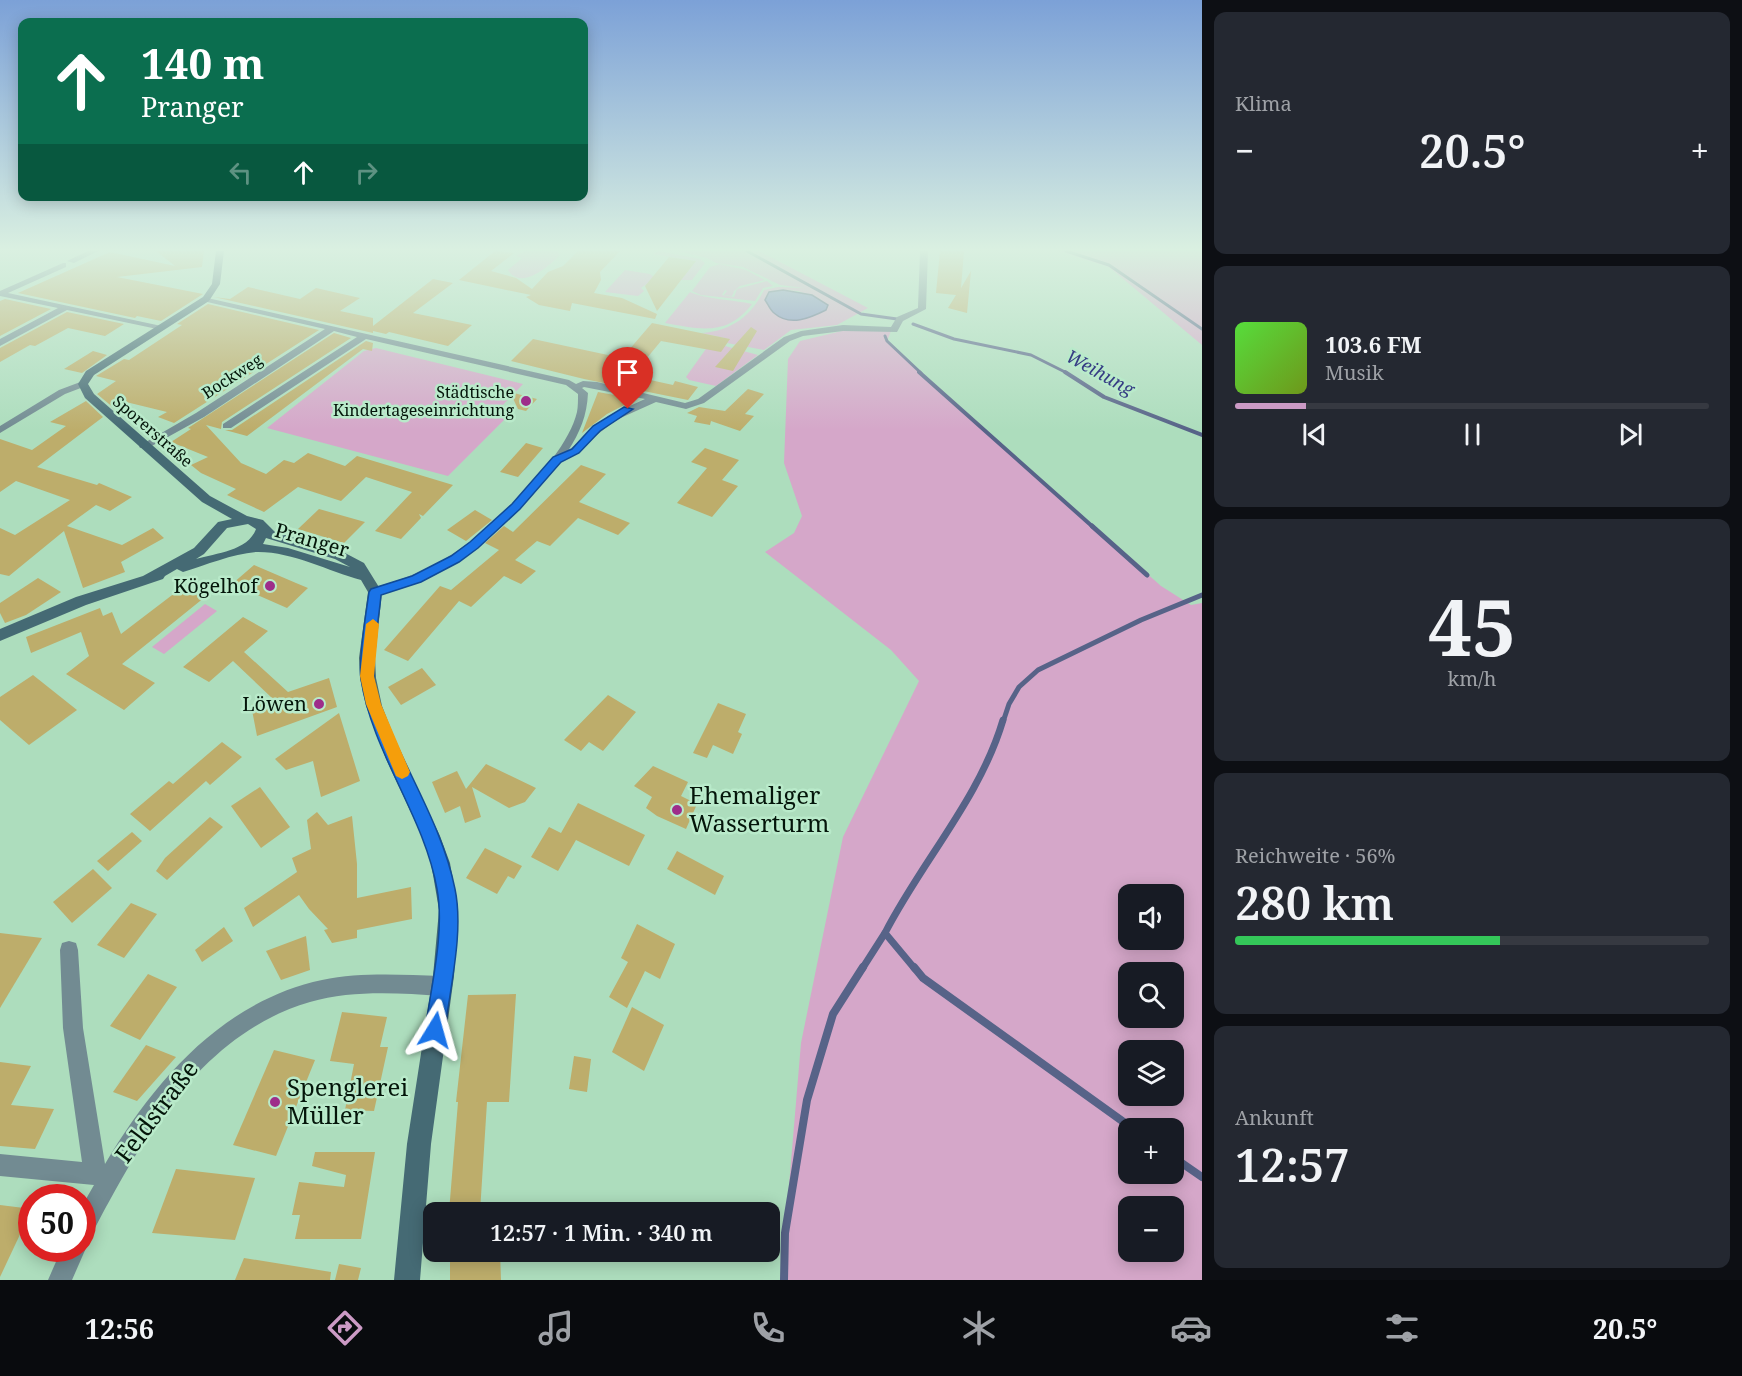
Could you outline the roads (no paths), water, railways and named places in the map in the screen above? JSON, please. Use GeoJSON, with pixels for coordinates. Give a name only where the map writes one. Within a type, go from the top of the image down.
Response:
{"type":"FeatureCollection","features":[{"type":"Feature","properties":{"kind":"main road"},"geometry":{"type":"LineString","coordinates":[[83,384],[90,373],[188,311]]}},
{"type":"Feature","properties":{"kind":"main road","name":"Sporerstraße"},"geometry":{"type":"LineString","coordinates":[[83,384],[89,396],[206,499],[244,520]]}},
{"type":"Feature","properties":{"kind":"main road"},"geometry":{"type":"LineString","coordinates":[[206,499],[216,522],[212,537],[215,550],[228,553]]}},
{"type":"Feature","properties":{"kind":"main road"},"geometry":{"type":"LineString","coordinates":[[0,635],[81,601],[149,578],[189,557],[227,523],[244,520]]}},
{"type":"Feature","properties":{"kind":"main road","name":"Pranger"},"geometry":{"type":"LineString","coordinates":[[244,520],[258,523],[262,529],[273,536],[345,558],[359,566],[375,592]]}},
{"type":"Feature","properties":{"kind":"main road"},"geometry":{"type":"LineString","coordinates":[[246,549],[259,540],[262,529]]}},
{"type":"Feature","properties":{"kind":"main road","name":"Pranger"},"geometry":{"type":"LineString","coordinates":[[149,578],[228,553],[260,547],[367,577]]}},
{"type":"Feature","properties":{"kind":"main road"},"geometry":{"type":"LineString","coordinates":[[375,592],[367,676],[373,704],[430,831],[447,892],[448,928],[419,1139],[407,1280]]}},
{"type":"Feature","properties":{"kind":"street"},"geometry":{"type":"LineString","coordinates":[[0,343],[61,311]]}},
{"type":"Feature","properties":{"kind":"street"},"geometry":{"type":"LineString","coordinates":[[80,311],[162,327]]}},
{"type":"Feature","properties":{"kind":"street"},"geometry":{"type":"LineString","coordinates":[[257,311],[551,379],[576,387],[583,393],[585,403],[578,422],[557,460],[516,507],[455,559],[417,579],[375,592]]}},
{"type":"Feature","properties":{"kind":"street"},"geometry":{"type":"LineString","coordinates":[[576,387],[583,384],[597,385],[686,406],[694,404],[776,345],[801,334],[843,328],[894,330],[900,319],[918,311]]}},
{"type":"Feature","properties":{"kind":"street","name":"Bockweg"},"geometry":{"type":"LineString","coordinates":[[144,446],[184,424],[333,328]]}},
{"type":"Feature","properties":{"kind":"street"},"geometry":{"type":"LineString","coordinates":[[227,426],[364,336]]}},
{"type":"Feature","properties":{"kind":"street"},"geometry":{"type":"LineString","coordinates":[[0,430],[62,392],[83,384]]}},
{"type":"Feature","properties":{"kind":"street"},"geometry":{"type":"LineString","coordinates":[[557,460],[576,451],[585,439],[612,418],[654,399]]}},
{"type":"Feature","properties":{"kind":"street","name":"Feldstraße"},"geometry":{"type":"LineString","coordinates":[[69,950],[74,1028],[102,1174]]}},
{"type":"Feature","properties":{"kind":"street","name":"Feldstraße"},"geometry":{"type":"LineString","coordinates":[[96,1191],[102,1174],[201,1055],[256,1015],[293,998],[330,989],[411,985],[441,986]]}},
{"type":"Feature","properties":{"kind":"street"},"geometry":{"type":"LineString","coordinates":[[0,1165],[102,1174]]}},
{"type":"Feature","properties":{"kind":"street"},"geometry":{"type":"LineString","coordinates":[[60,1280],[68,1262]]}},
{"type":"Feature","properties":{"kind":"water"},"geometry":{"type":"Polygon","coordinates":[[[824,311],[800,320],[787,320],[773,312],[824,311]]]}},
{"type":"Feature","properties":{"kind":"waterway","name":"Weihung"},"geometry":{"type":"LineString","coordinates":[[855,311],[861,314],[897,319]]}},
{"type":"Feature","properties":{"kind":"waterway"},"geometry":{"type":"LineString","coordinates":[[1175,311],[1202,329]]}},
{"type":"Feature","properties":{"kind":"waterway","name":"Weihung"},"geometry":{"type":"LineString","coordinates":[[913,324],[954,339],[1031,355],[1065,372]]}},
{"type":"Feature","properties":{"kind":"waterway"},"geometry":{"type":"LineString","coordinates":[[885,336],[887,341],[921,373]]}},
{"type":"Feature","properties":{"kind":"waterway"},"geometry":{"type":"LineString","coordinates":[[919,372],[1093,527]]}},
{"type":"Feature","properties":{"kind":"waterway","name":"Weihung"},"geometry":{"type":"LineString","coordinates":[[1065,372],[1104,397],[1202,435]]}},
{"type":"Feature","properties":{"kind":"waterway"},"geometry":{"type":"LineString","coordinates":[[1092,526],[1147,575]]}},
{"type":"Feature","properties":{"kind":"waterway"},"geometry":{"type":"LineString","coordinates":[[1003,722],[1009,704],[1019,687],[1038,670],[1141,620],[1202,595]]}},
{"type":"Feature","properties":{"kind":"waterway"},"geometry":{"type":"LineString","coordinates":[[885,933],[980,776],[1003,720]]}},
{"type":"Feature","properties":{"kind":"waterway"},"geometry":{"type":"LineString","coordinates":[[862,969],[885,933]]}},
{"type":"Feature","properties":{"kind":"waterway"},"geometry":{"type":"LineString","coordinates":[[885,933],[915,969]]}},
{"type":"Feature","properties":{"kind":"waterway"},"geometry":{"type":"LineString","coordinates":[[784,1280],[785,1233],[807,1100],[833,1014],[863,967]]}},
{"type":"Feature","properties":{"kind":"waterway"},"geometry":{"type":"LineString","coordinates":[[914,967],[923,978],[1118,1118]]}},
{"type":"Feature","properties":{"kind":"waterway"},"geometry":{"type":"LineString","coordinates":[[1184,1165],[1202,1177]]}},
{"type":"Feature","properties":{"kind":"place","name":"Städtische Kindertageseinrichtung"},"geometry":{"type":"Point","coordinates":[526,401]}},
{"type":"Feature","properties":{"kind":"place","name":"Kögelhof"},"geometry":{"type":"Point","coordinates":[270,586]}},
{"type":"Feature","properties":{"kind":"place","name":"Löwen"},"geometry":{"type":"Point","coordinates":[319,704]}},
{"type":"Feature","properties":{"kind":"place","name":"Ehemaliger Wasserturm"},"geometry":{"type":"Point","coordinates":[677,810]}},
{"type":"Feature","properties":{"kind":"place","name":"Spenglerei Müller"},"geometry":{"type":"Point","coordinates":[275,1102]}}]}
